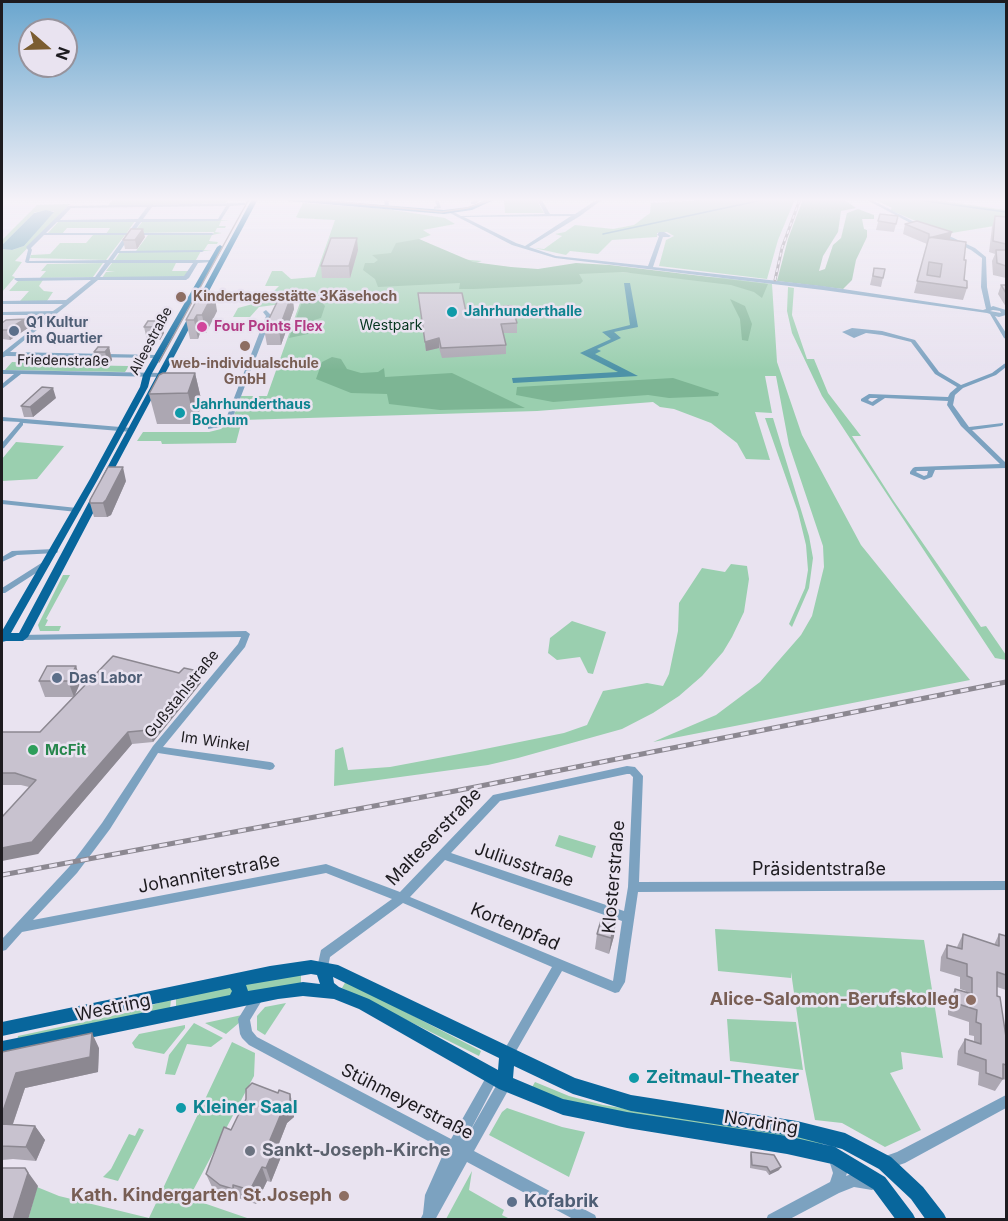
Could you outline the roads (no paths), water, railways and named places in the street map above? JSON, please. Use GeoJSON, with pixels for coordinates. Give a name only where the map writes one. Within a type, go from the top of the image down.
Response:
{"type":"FeatureCollection","features":[{"type":"Feature","properties":{"kind":"main road","name":"Alleestraße"},"geometry":{"type":"LineString","coordinates":[[2,638],[77,510],[144,387],[147,375],[215,256]]}},
{"type":"Feature","properties":{"kind":"main road","name":"Alleestraße"},"geometry":{"type":"LineString","coordinates":[[2,638],[23,637],[225,256]]}},
{"type":"Feature","properties":{"kind":"main road"},"geometry":{"type":"LineString","coordinates":[[54,551],[67,551]]}},
{"type":"Feature","properties":{"kind":"main road","name":"Westring"},"geometry":{"type":"LineString","coordinates":[[2,1029],[301,967],[323,968],[347,974],[507,1056],[629,1112]]}},
{"type":"Feature","properties":{"kind":"main road"},"geometry":{"type":"LineString","coordinates":[[323,968],[323,978],[334,992]]}},
{"type":"Feature","properties":{"kind":"main road"},"geometry":{"type":"LineString","coordinates":[[231,981],[238,985],[240,991],[239,997],[233,1002]]}},
{"type":"Feature","properties":{"kind":"main road","name":"Westring"},"geometry":{"type":"LineString","coordinates":[[2,1049],[303,989],[334,992],[364,1004],[499,1080],[563,1107],[629,1112]]}},
{"type":"Feature","properties":{"kind":"main road"},"geometry":{"type":"LineString","coordinates":[[499,1080],[507,1056]]}},
{"type":"Feature","properties":{"kind":"main road","name":"Nordring"},"geometry":{"type":"LineString","coordinates":[[629,1112],[835,1156],[879,1184],[908,1220]]}},
{"type":"Feature","properties":{"kind":"main road","name":"Nordring"},"geometry":{"type":"LineString","coordinates":[[629,1112],[826,1134],[845,1141],[885,1163],[917,1193],[938,1220]]}},
{"type":"Feature","properties":{"kind":"main road"},"geometry":{"type":"LineString","coordinates":[[862,1172],[885,1163]]}},
{"type":"Feature","properties":{"kind":"street"},"geometry":{"type":"LineString","coordinates":[[29,256],[27,262],[212,261]]}},
{"type":"Feature","properties":{"kind":"street"},"geometry":{"type":"LineString","coordinates":[[3,355],[97,279],[114,256]]}},
{"type":"Feature","properties":{"kind":"street"},"geometry":{"type":"LineString","coordinates":[[561,256],[1003,312]]}},
{"type":"Feature","properties":{"kind":"street"},"geometry":{"type":"LineString","coordinates":[[650,267],[654,256]]}},
{"type":"Feature","properties":{"kind":"street"},"geometry":{"type":"LineString","coordinates":[[994,258],[984,257],[988,311],[1006,338]]}},
{"type":"Feature","properties":{"kind":"street"},"geometry":{"type":"LineString","coordinates":[[17,279],[186,278],[196,261]]}},
{"type":"Feature","properties":{"kind":"street"},"geometry":{"type":"LineString","coordinates":[[986,295],[1003,312],[1006,338]]}},
{"type":"Feature","properties":{"kind":"street"},"geometry":{"type":"LineString","coordinates":[[2,302],[68,302]]}},
{"type":"Feature","properties":{"kind":"street"},"geometry":{"type":"LineString","coordinates":[[210,428],[223,424],[230,417],[269,316],[266,312]]}},
{"type":"Feature","properties":{"kind":"street"},"geometry":{"type":"LineString","coordinates":[[2,313],[54,313]]}},
{"type":"Feature","properties":{"kind":"street"},"geometry":{"type":"LineString","coordinates":[[2,324],[41,324]]}},
{"type":"Feature","properties":{"kind":"street"},"geometry":{"type":"LineString","coordinates":[[864,332],[893,334],[913,340],[937,373],[961,387]]}},
{"type":"Feature","properties":{"kind":"street"},"geometry":{"type":"LineString","coordinates":[[3,355],[104,353],[157,357]]}},
{"type":"Feature","properties":{"kind":"street"},"geometry":{"type":"LineString","coordinates":[[882,398],[950,399],[961,387],[994,374],[1006,365]]}},
{"type":"Feature","properties":{"kind":"street","name":"Friedenstraße"},"geometry":{"type":"LineString","coordinates":[[2,372],[161,375]]}},
{"type":"Feature","properties":{"kind":"street"},"geometry":{"type":"LineString","coordinates":[[2,387],[20,372]]}},
{"type":"Feature","properties":{"kind":"street"},"geometry":{"type":"LineString","coordinates":[[950,399],[952,411],[967,429],[1006,466]]}},
{"type":"Feature","properties":{"kind":"street"},"geometry":{"type":"LineString","coordinates":[[2,421],[120,430]]}},
{"type":"Feature","properties":{"kind":"street"},"geometry":{"type":"LineString","coordinates":[[2,421],[132,430]]}},
{"type":"Feature","properties":{"kind":"street"},"geometry":{"type":"LineString","coordinates":[[2,447],[21,424]]}},
{"type":"Feature","properties":{"kind":"street"},"geometry":{"type":"LineString","coordinates":[[967,429],[1001,424]]}},
{"type":"Feature","properties":{"kind":"street"},"geometry":{"type":"LineString","coordinates":[[933,470],[1006,466]]}},
{"type":"Feature","properties":{"kind":"street"},"geometry":{"type":"LineString","coordinates":[[2,502],[77,510]]}},
{"type":"Feature","properties":{"kind":"street"},"geometry":{"type":"LineString","coordinates":[[2,560],[15,553],[54,551]]}},
{"type":"Feature","properties":{"kind":"street"},"geometry":{"type":"LineString","coordinates":[[2,591],[46,563]]}},
{"type":"Feature","properties":{"kind":"street","name":"Gußstahlstraße"},"geometry":{"type":"LineString","coordinates":[[2,946],[73,870],[119,807],[156,749],[242,645],[246,634],[23,637]]}},
{"type":"Feature","properties":{"kind":"street","name":"Im Winkel"},"geometry":{"type":"LineString","coordinates":[[156,749],[270,766]]}},
{"type":"Feature","properties":{"kind":"street","name":"Malteserstraße"},"geometry":{"type":"LineString","coordinates":[[323,968],[325,954],[402,898],[503,795],[633,770]]}},
{"type":"Feature","properties":{"kind":"street","name":"Klosterstraße"},"geometry":{"type":"LineString","coordinates":[[615,988],[619,982],[633,887],[638,776],[633,770]]}},
{"type":"Feature","properties":{"kind":"street","name":"Juliusstraße"},"geometry":{"type":"LineString","coordinates":[[444,855],[628,918]]}},
{"type":"Feature","properties":{"kind":"street","name":"Johanniterstraße"},"geometry":{"type":"LineString","coordinates":[[19,928],[326,868],[402,898]]}},
{"type":"Feature","properties":{"kind":"street","name":"Präsidentstraße"},"geometry":{"type":"LineString","coordinates":[[633,887],[1006,886]]}},
{"type":"Feature","properties":{"kind":"street","name":"Kortenpfad"},"geometry":{"type":"LineString","coordinates":[[402,898],[615,988]]}},
{"type":"Feature","properties":{"kind":"street"},"geometry":{"type":"LineString","coordinates":[[507,1056],[559,966]]}},
{"type":"Feature","properties":{"kind":"street","name":"Stühmeyerstraße"},"geometry":{"type":"LineString","coordinates":[[258,997],[244,1019],[246,1034],[253,1041],[590,1220]]}},
{"type":"Feature","properties":{"kind":"street"},"geometry":{"type":"LineString","coordinates":[[428,1217],[459,1149],[499,1080]]}},
{"type":"Feature","properties":{"kind":"street"},"geometry":{"type":"LineString","coordinates":[[885,1163],[900,1158],[1006,1101]]}},
{"type":"Feature","properties":{"kind":"street"},"geometry":{"type":"LineString","coordinates":[[835,1156],[840,1173],[835,1188]]}},
{"type":"Feature","properties":{"kind":"street"},"geometry":{"type":"LineString","coordinates":[[773,1220],[854,1180],[879,1184]]}},
{"type":"Feature","properties":{"kind":"water"},"geometry":{"type":"Polygon","coordinates":[[[624,283],[630,283],[638,327],[614,332],[621,338],[597,349],[601,351],[595,354],[638,376],[513,383],[512,378],[618,372],[580,353],[611,339],[602,332],[630,325],[624,283]]]}},
{"type":"Feature","properties":{"kind":"tram line"},"geometry":{"type":"LineString","coordinates":[[159,362],[218,256]]}},
{"type":"Feature","properties":{"kind":"railway"},"geometry":{"type":"LineString","coordinates":[[775,280],[780,256]]}},
{"type":"Feature","properties":{"kind":"railway"},"geometry":{"type":"LineString","coordinates":[[2,875],[455,791],[1006,682]]}},
{"type":"Feature","properties":{"kind":"place","name":"Kindertagesstätte 3Käsehoch"},"geometry":{"type":"Point","coordinates":[181,297]}},
{"type":"Feature","properties":{"kind":"place","name":"Jahrhunderthalle"},"geometry":{"type":"Point","coordinates":[452,312]}},
{"type":"Feature","properties":{"kind":"place","name":"Four Points Flex"},"geometry":{"type":"Point","coordinates":[202,327]}},
{"type":"Feature","properties":{"kind":"place","name":"Q1 Kultur im Quartier"},"geometry":{"type":"Point","coordinates":[14,331]}},
{"type":"Feature","properties":{"kind":"place","name":"web-individualschule GmbH"},"geometry":{"type":"Point","coordinates":[245,346]}},
{"type":"Feature","properties":{"kind":"place","name":"Jahrhunderthaus Bochum"},"geometry":{"type":"Point","coordinates":[180,413]}},
{"type":"Feature","properties":{"kind":"place","name":"Das Labor"},"geometry":{"type":"Point","coordinates":[57,678]}},
{"type":"Feature","properties":{"kind":"place","name":"McFit"},"geometry":{"type":"Point","coordinates":[33,750]}},
{"type":"Feature","properties":{"kind":"place","name":"Alice-Salomon-Berufskolleg"},"geometry":{"type":"Point","coordinates":[971,1000]}},
{"type":"Feature","properties":{"kind":"place","name":"Zeitmaul-Theater"},"geometry":{"type":"Point","coordinates":[634,1078]}},
{"type":"Feature","properties":{"kind":"place","name":"Kleiner Saal"},"geometry":{"type":"Point","coordinates":[181,1108]}},
{"type":"Feature","properties":{"kind":"place","name":"Sankt-Joseph-Kirche"},"geometry":{"type":"Point","coordinates":[250,1151]}},
{"type":"Feature","properties":{"kind":"place","name":"Kath. Kindergarten St.Joseph"},"geometry":{"type":"Point","coordinates":[344,1196]}},
{"type":"Feature","properties":{"kind":"place","name":"Kofabrik"},"geometry":{"type":"Point","coordinates":[512,1202]}},
{"type":"Feature","properties":{"kind":"park label","name":"Westpark"},"geometry":{"type":"Point","coordinates":[391,326]}}]}
